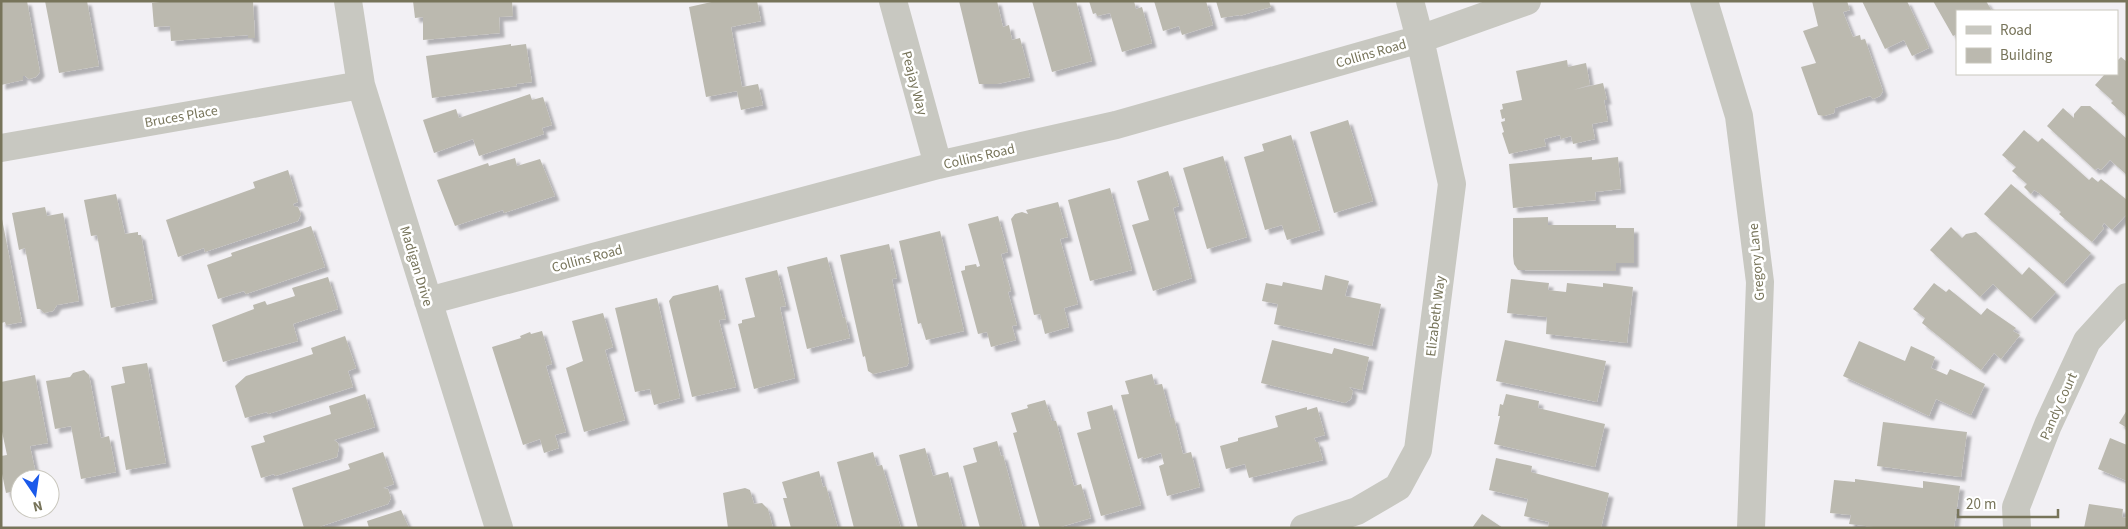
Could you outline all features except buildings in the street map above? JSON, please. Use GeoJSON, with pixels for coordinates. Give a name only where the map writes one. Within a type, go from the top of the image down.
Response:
{"type":"FeatureCollection","features":[{"type":"Feature","properties":{"kind":"street","name":"Madigan Drive"},"geometry":{"type":"LineString","coordinates":[[348,1],[361,85],[499,528]]}},
{"type":"Feature","properties":{"kind":"street","name":"Peajay Way"},"geometry":{"type":"LineString","coordinates":[[893,1],[938,165]]}},
{"type":"Feature","properties":{"kind":"street","name":"Elizabeth Way"},"geometry":{"type":"LineString","coordinates":[[1304,528],[1357,511],[1398,487],[1418,450],[1452,184],[1410,1]]}},
{"type":"Feature","properties":{"kind":"street","name":"Collins Road"},"geometry":{"type":"LineString","coordinates":[[428,301],[938,165],[1116,125],[1420,39],[1527,1]]}},
{"type":"Feature","properties":{"kind":"street","name":"Gregory Lane"},"geometry":{"type":"LineString","coordinates":[[1704,1],[1739,116],[1760,282],[1751,528]]}},
{"type":"Feature","properties":{"kind":"street","name":"Bruces Place"},"geometry":{"type":"LineString","coordinates":[[1,148],[361,85]]}},
{"type":"Feature","properties":{"kind":"street","name":"Pandy Court"},"geometry":{"type":"LineString","coordinates":[[2017,528],[2016,507],[2048,424],[2083,350],[2087,342],[2127,297]]}}]}
